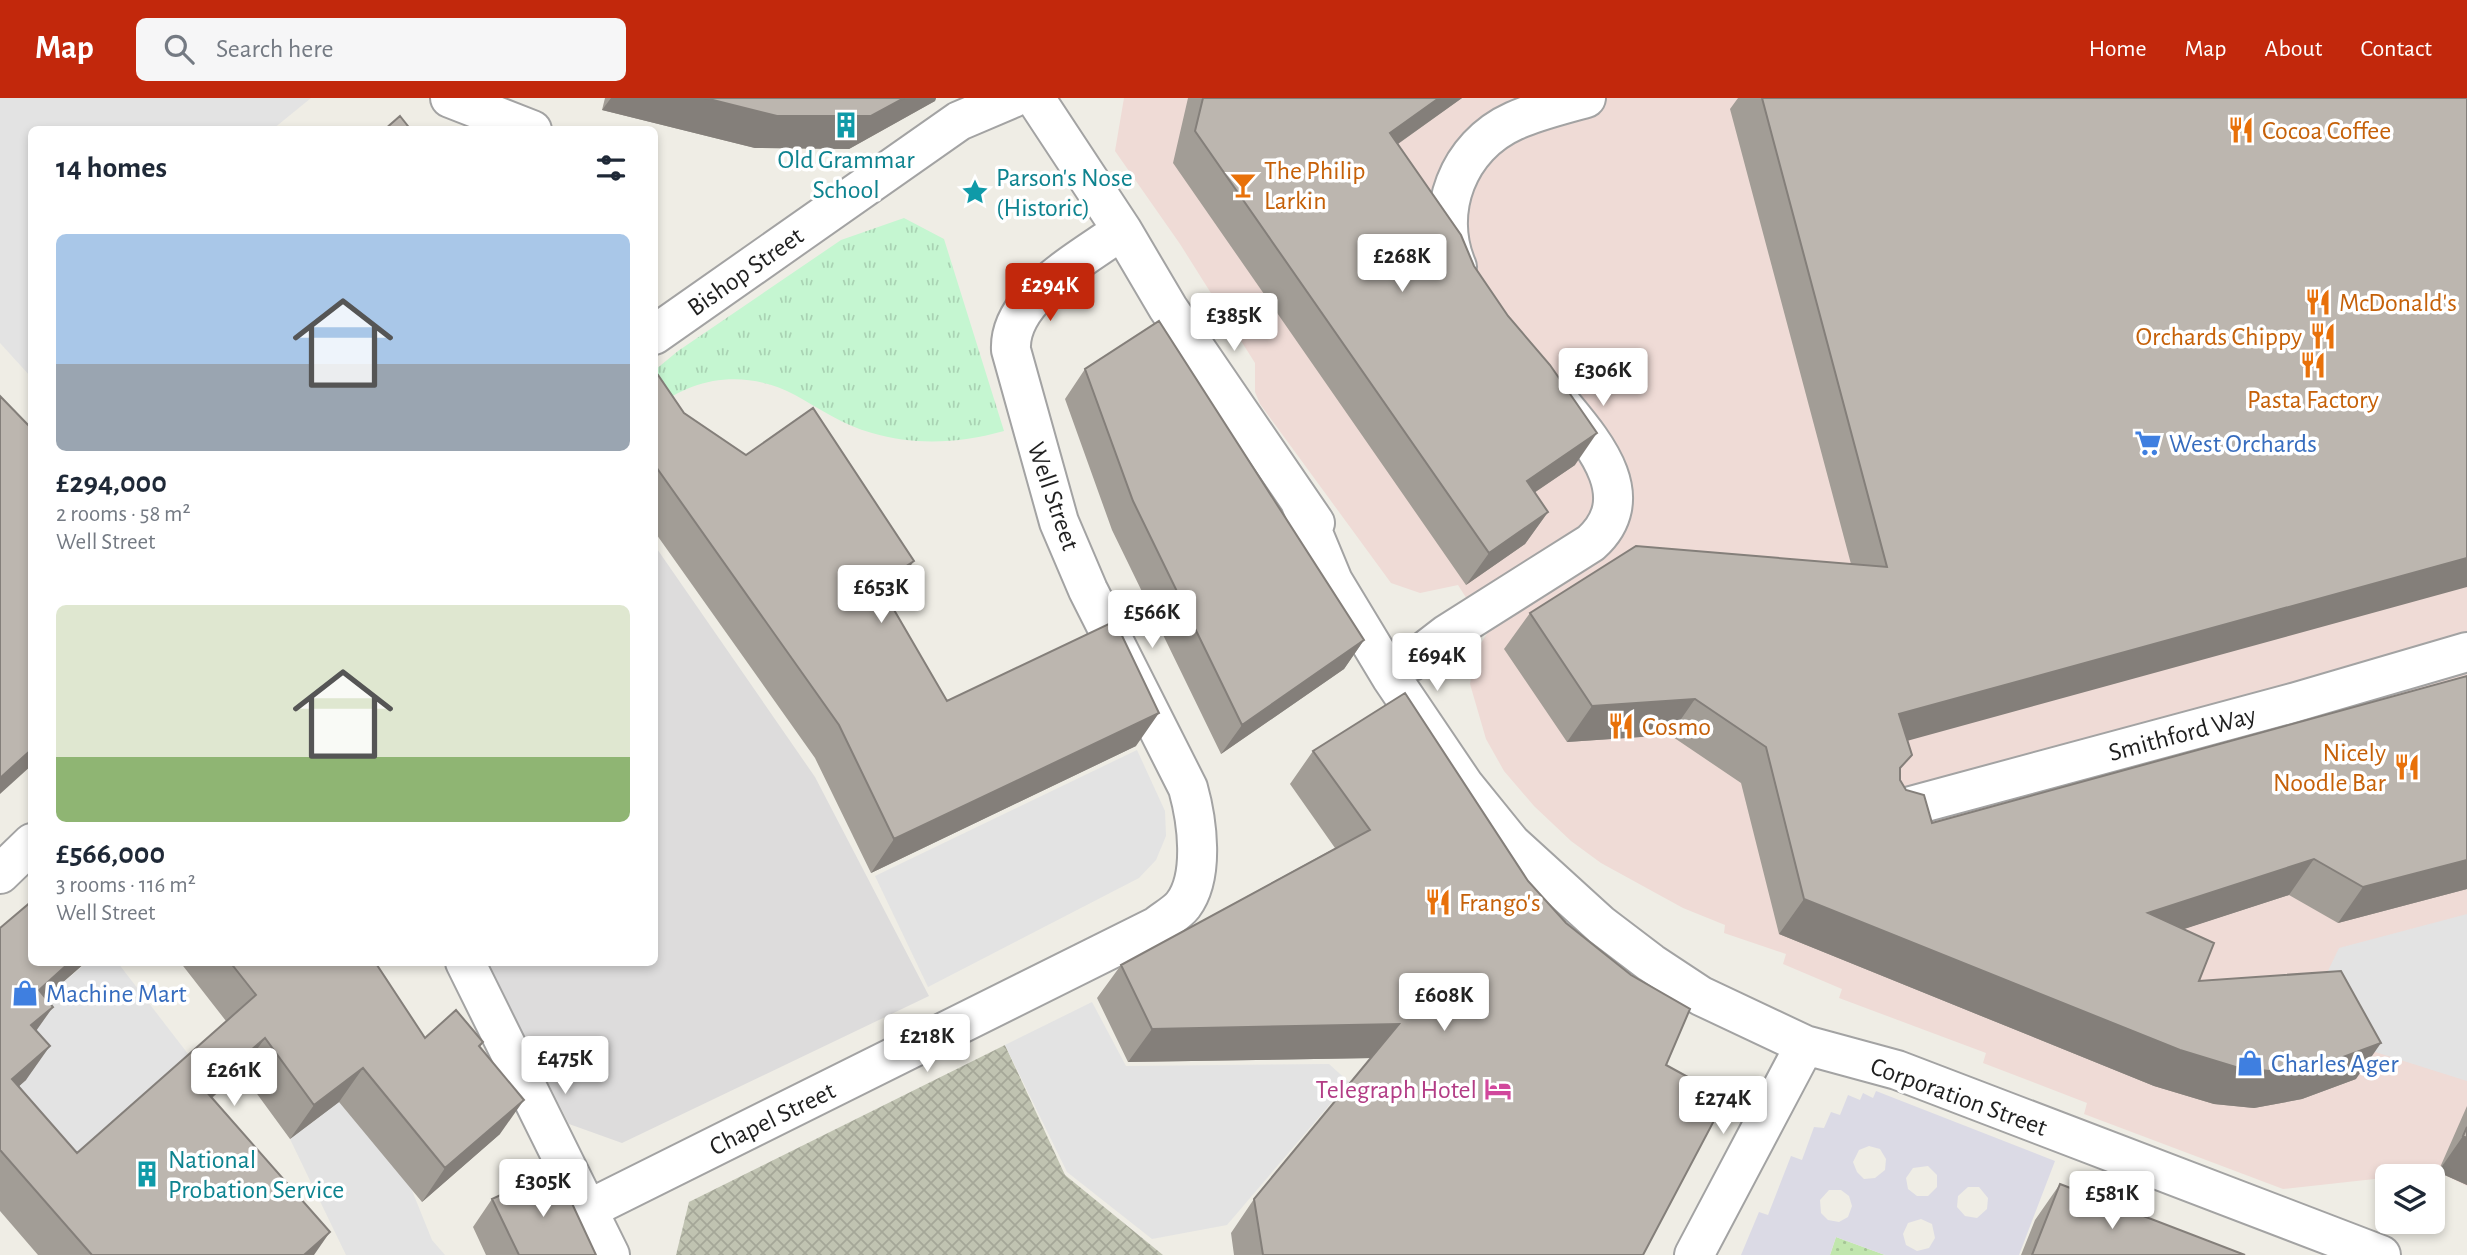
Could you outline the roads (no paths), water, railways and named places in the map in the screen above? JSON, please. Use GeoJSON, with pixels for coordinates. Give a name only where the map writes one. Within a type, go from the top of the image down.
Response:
{"type":"FeatureCollection","features":[{"type":"Feature","properties":{"kind":"street"},"geometry":{"type":"LineString","coordinates":[[450,98],[522,126]]}},
{"type":"Feature","properties":{"kind":"street","name":"Bishop Street"},"geometry":{"type":"LineString","coordinates":[[658,332],[959,121],[1013,98]]}},
{"type":"Feature","properties":{"kind":"street","name":"Corporation Street"},"geometry":{"type":"LineString","coordinates":[[1035,98],[1122,230],[1168,308],[1301,504],[1351,568],[1483,770],[1528,826],[1565,889]]}},
{"type":"Feature","properties":{"kind":"street"},"geometry":{"type":"LineString","coordinates":[[1475,298],[1456,264],[1448,238],[1447,206],[1471,153],[1511,122],[1586,98]]}},
{"type":"Feature","properties":{"kind":"street","name":"Well Street"},"geometry":{"type":"LineString","coordinates":[[1122,230],[1030,299],[1015,324],[1011,350],[1059,522],[1088,590],[1188,788],[1197,821],[1196,872]]}},
{"type":"Feature","properties":{"kind":"street"},"geometry":{"type":"LineString","coordinates":[[1412,661],[1447,634],[1591,542],[1608,522],[1612,487],[1600,452],[1533,370]]}},
{"type":"Feature","properties":{"kind":"street","name":"Corporation Street"},"geometry":{"type":"LineString","coordinates":[[1301,504],[1333,581],[1426,730],[1511,843],[1565,889],[1601,925],[1691,989],[1805,1045],[1897,1070],[2381,1255]]}},
{"type":"Feature","properties":{"kind":"street","name":"Smithford Way"},"geometry":{"type":"LineString","coordinates":[[1896,810],[2296,702],[2467,652]]}},
{"type":"Feature","properties":{"kind":"street"},"geometry":{"type":"LineString","coordinates":[[0,874],[28,847]]}},
{"type":"Feature","properties":{"kind":"street","name":"Chapel Street"},"geometry":{"type":"LineString","coordinates":[[589,1209],[1157,926],[1183,905],[1196,872]]}},
{"type":"Feature","properties":{"kind":"street"},"geometry":{"type":"LineString","coordinates":[[467,966],[610,1255]]}},
{"type":"Feature","properties":{"kind":"street"},"geometry":{"type":"LineString","coordinates":[[1694,1255],[1805,1045]]}},
{"type":"Feature","properties":{"kind":"place","name":"Old Grammar School"},"geometry":{"type":"Point","coordinates":[846,125]}},
{"type":"Feature","properties":{"kind":"place","name":"Cocoa Coffee"},"geometry":{"type":"Point","coordinates":[2241,130]}},
{"type":"Feature","properties":{"kind":"place","name":"The Philip Larkin"},"geometry":{"type":"Point","coordinates":[1243,185]}},
{"type":"Feature","properties":{"kind":"place","name":"Parson's Nose (Historic)"},"geometry":{"type":"Point","coordinates":[975,192]}},
{"type":"Feature","properties":{"kind":"place","name":"McDonald's"},"geometry":{"type":"Point","coordinates":[2318,302]}},
{"type":"Feature","properties":{"kind":"place","name":"Orchards Chippy"},"geometry":{"type":"Point","coordinates":[2323,336]}},
{"type":"Feature","properties":{"kind":"place","name":"Pasta Factory"},"geometry":{"type":"Point","coordinates":[2313,365]}},
{"type":"Feature","properties":{"kind":"place","name":"West Orchards"},"geometry":{"type":"Point","coordinates":[2148,443]}},
{"type":"Feature","properties":{"kind":"place","name":"Cosmo"},"geometry":{"type":"Point","coordinates":[1621,726]}},
{"type":"Feature","properties":{"kind":"place","name":"Nicely Noodle Bar"},"geometry":{"type":"Point","coordinates":[2407,767]}},
{"type":"Feature","properties":{"kind":"place","name":"Frango's"},"geometry":{"type":"Point","coordinates":[1438,902]}},
{"type":"Feature","properties":{"kind":"place","name":"Machine Mart"},"geometry":{"type":"Point","coordinates":[25,993]}},
{"type":"Feature","properties":{"kind":"place","name":"Charles Ager"},"geometry":{"type":"Point","coordinates":[2250,1063]}},
{"type":"Feature","properties":{"kind":"place","name":"Telegraph Hotel"},"geometry":{"type":"Point","coordinates":[1498,1089]}},
{"type":"Feature","properties":{"kind":"place","name":"National Probation Service"},"geometry":{"type":"Point","coordinates":[147,1174]}}]}
